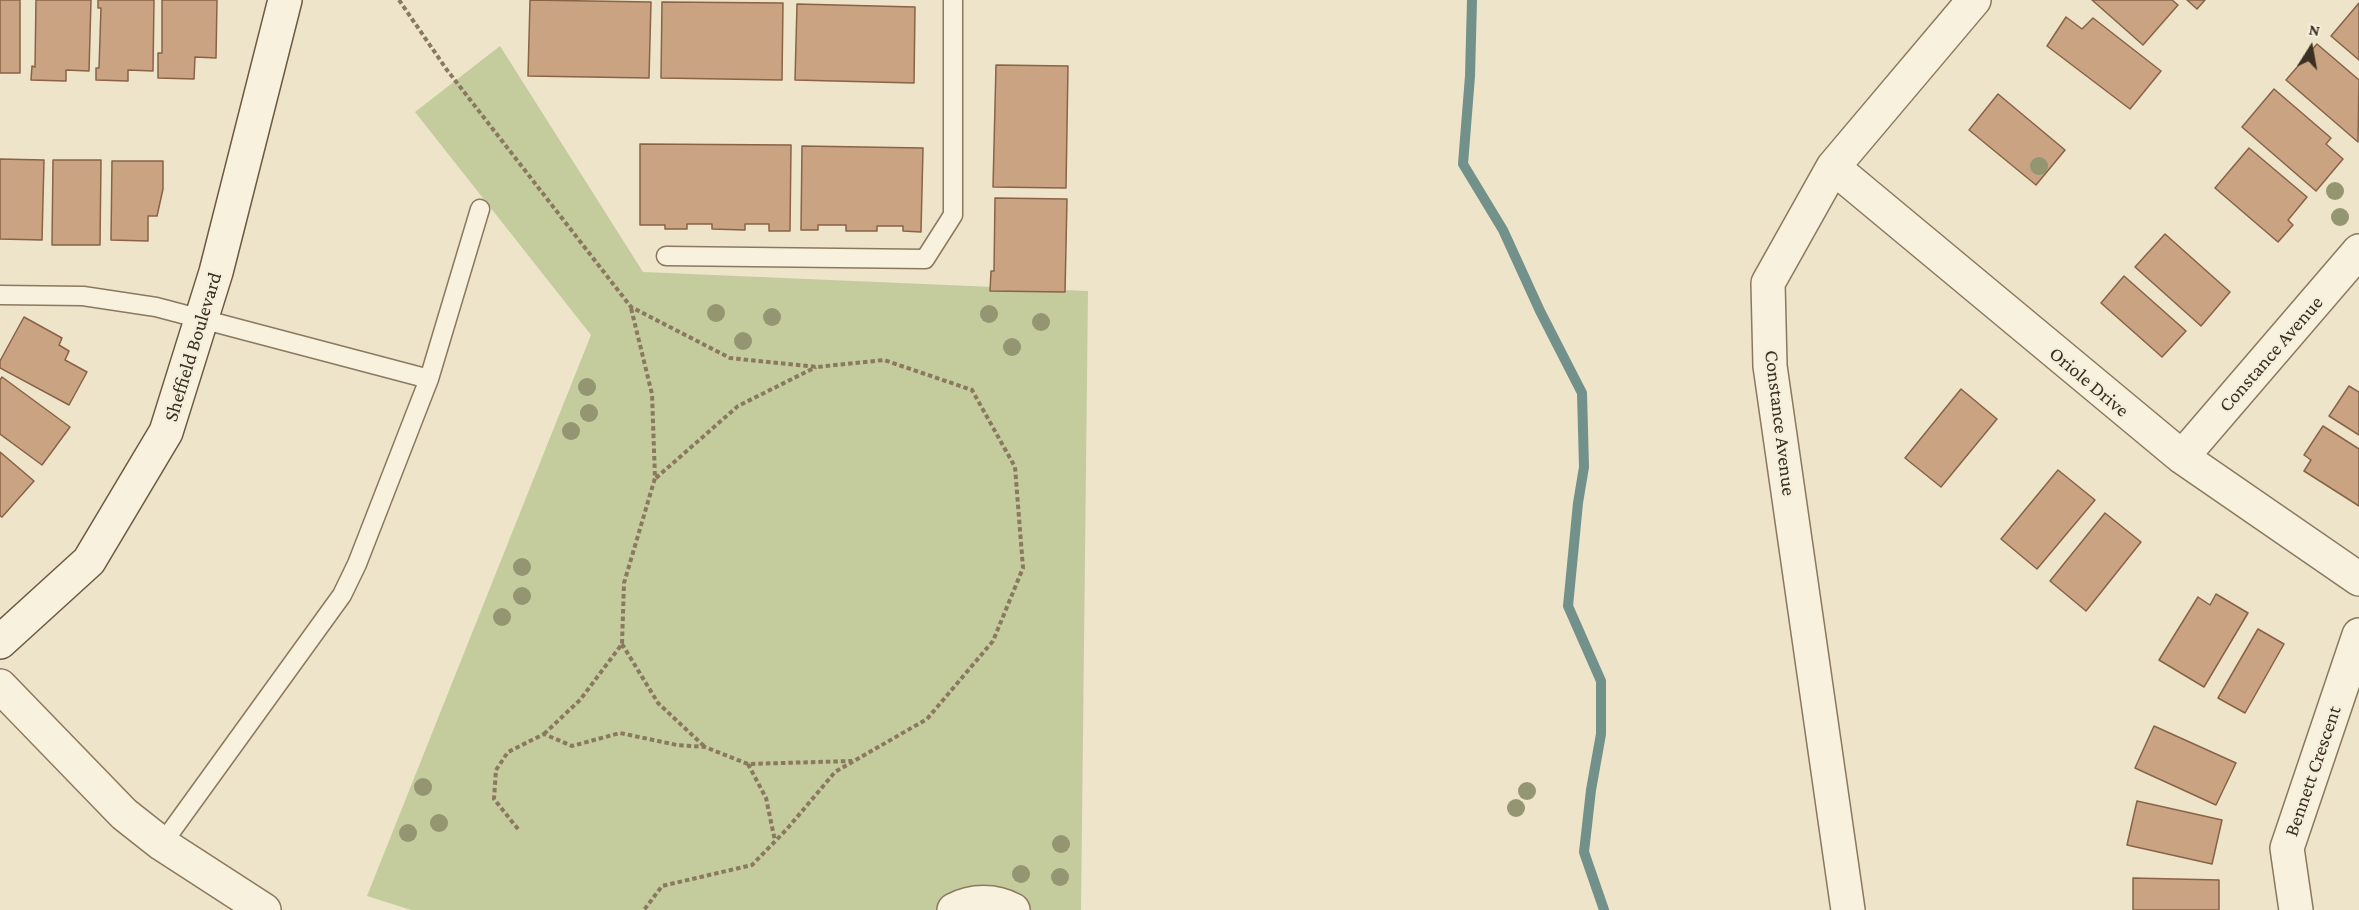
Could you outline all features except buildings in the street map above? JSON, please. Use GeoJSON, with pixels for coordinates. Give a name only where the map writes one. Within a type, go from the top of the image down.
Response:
{"type":"FeatureCollection","features":[{"type":"Feature","properties":{"kind":"street","name":"Sheffield Boulevard"},"geometry":{"type":"LineString","coordinates":[[0,642],[89,561],[166,432],[203,318],[285,0]]}},
{"type":"Feature","properties":{"kind":"street","name":"Constance Avenue"},"geometry":{"type":"LineString","coordinates":[[1848,910],[1770,366],[1768,283],[1833,167],[1967,3]]}},
{"type":"Feature","properties":{"kind":"street","name":"Oriole Drive"},"geometry":{"type":"LineString","coordinates":[[1833,167],[2182,458],[2359,579]]}},
{"type":"Feature","properties":{"kind":"street","name":"Constance Avenue"},"geometry":{"type":"LineString","coordinates":[[2182,458],[2359,251]]}},
{"type":"Feature","properties":{"kind":"street","name":"Bennett Crescent"},"geometry":{"type":"LineString","coordinates":[[2296,910],[2287,848],[2359,635]]}},
{"type":"Feature","properties":{"kind":"street"},"geometry":{"type":"LineString","coordinates":[[0,686],[124,814],[162,844],[264,910]]}},
{"type":"Feature","properties":{"kind":"street"},"geometry":{"type":"LineString","coordinates":[[954,910],[961,906],[982,902],[1004,905],[1013,910]]}},
{"type":"Feature","properties":{"kind":"lane"},"geometry":{"type":"LineString","coordinates":[[666,256],[925,259],[953,215],[953,0]]}},
{"type":"Feature","properties":{"kind":"lane"},"geometry":{"type":"LineString","coordinates":[[162,844],[342,595],[357,564],[429,379],[480,209]]}},
{"type":"Feature","properties":{"kind":"lane"},"geometry":{"type":"LineString","coordinates":[[0,295],[83,296],[156,307],[429,379]]}},
{"type":"Feature","properties":{"kind":"path"},"geometry":{"type":"LineString","coordinates":[[399,0],[447,70],[631,307],[652,394],[655,478],[624,583],[622,644],[658,703],[705,747]]}},
{"type":"Feature","properties":{"kind":"path"},"geometry":{"type":"LineString","coordinates":[[631,307],[730,358],[817,367],[884,360],[972,390],[1015,467],[1023,568],[993,641],[927,719],[835,772],[752,865],[662,886],[644,910]]}},
{"type":"Feature","properties":{"kind":"path"},"geometry":{"type":"LineString","coordinates":[[655,478],[738,406],[817,367]]}},
{"type":"Feature","properties":{"kind":"path"},"geometry":{"type":"LineString","coordinates":[[518,829],[494,799],[496,770],[508,752],[544,734],[580,700],[622,644]]}},
{"type":"Feature","properties":{"kind":"path"},"geometry":{"type":"LineString","coordinates":[[544,734],[572,746],[620,733],[677,745],[705,747],[748,764],[855,761]]}},
{"type":"Feature","properties":{"kind":"path"},"geometry":{"type":"LineString","coordinates":[[748,764],[766,798],[775,841]]}},
{"type":"Feature","properties":{"kind":"green space"},"geometry":{"type":"Polygon","coordinates":[[[500,46],[643,272],[1088,291],[1081,910],[411,910],[367,896],[591,335],[415,112],[500,46]]]}},
{"type":"Feature","properties":{"kind":"waterway"},"geometry":{"type":"LineString","coordinates":[[1472,0],[1470,76],[1463,164],[1503,230],[1540,311],[1582,393],[1584,467],[1578,503],[1568,606],[1601,681],[1601,734],[1591,790],[1584,852],[1604,910]]}}]}
